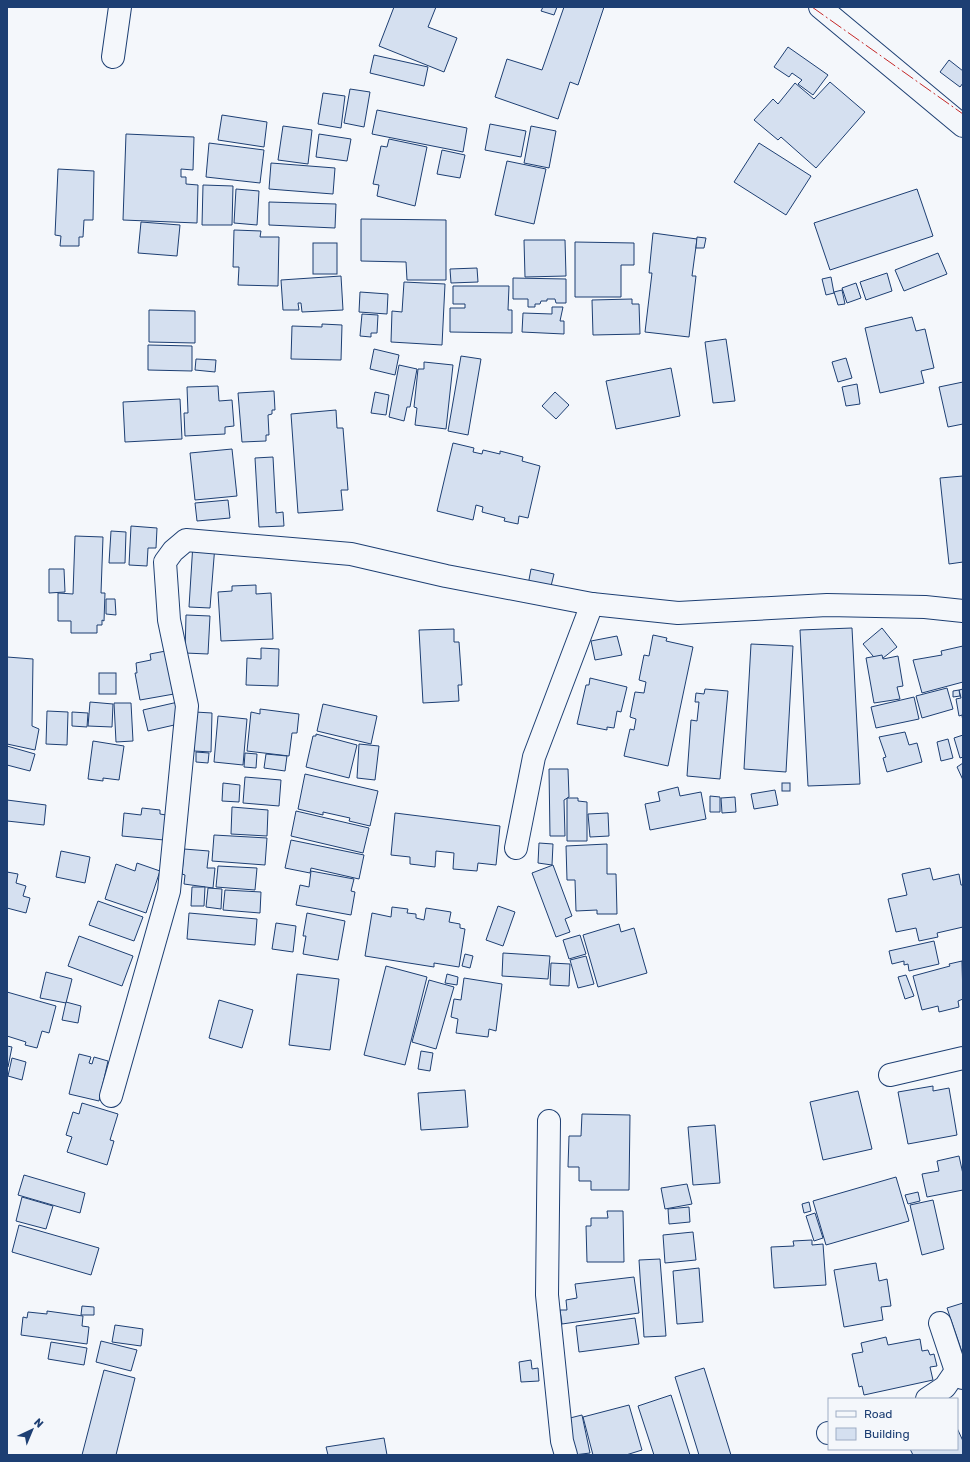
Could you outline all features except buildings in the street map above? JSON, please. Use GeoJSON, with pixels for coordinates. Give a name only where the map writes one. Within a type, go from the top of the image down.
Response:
{"type":"FeatureCollection","features":[{"type":"Feature","properties":{"kind":"street"},"geometry":{"type":"LineString","coordinates":[[112,57],[120,7]]}},
{"type":"Feature","properties":{"kind":"street"},"geometry":{"type":"LineString","coordinates":[[820,7],[963,126]]}},
{"type":"Feature","properties":{"kind":"street"},"geometry":{"type":"LineString","coordinates":[[110,1096],[169,891],[187,706],[169,620],[165,562],[173,551],[186,540],[351,554],[446,576],[592,604],[678,613],[827,605],[925,607],[963,611]]}},
{"type":"Feature","properties":{"kind":"street"},"geometry":{"type":"LineString","coordinates":[[516,848],[534,757],[592,604]]}},
{"type":"Feature","properties":{"kind":"street"},"geometry":{"type":"LineString","coordinates":[[890,1075],[963,1058]]}},
{"type":"Feature","properties":{"kind":"street"},"geometry":{"type":"LineString","coordinates":[[549,1121],[547,1295],[562,1441],[566,1455]]}},
{"type":"Feature","properties":{"kind":"street"},"geometry":{"type":"LineString","coordinates":[[928,1398],[959,1374],[940,1323]]}},
{"type":"Feature","properties":{"kind":"power"},"geometry":{"type":"LineString","coordinates":[[812,7],[963,114]]}}]}
